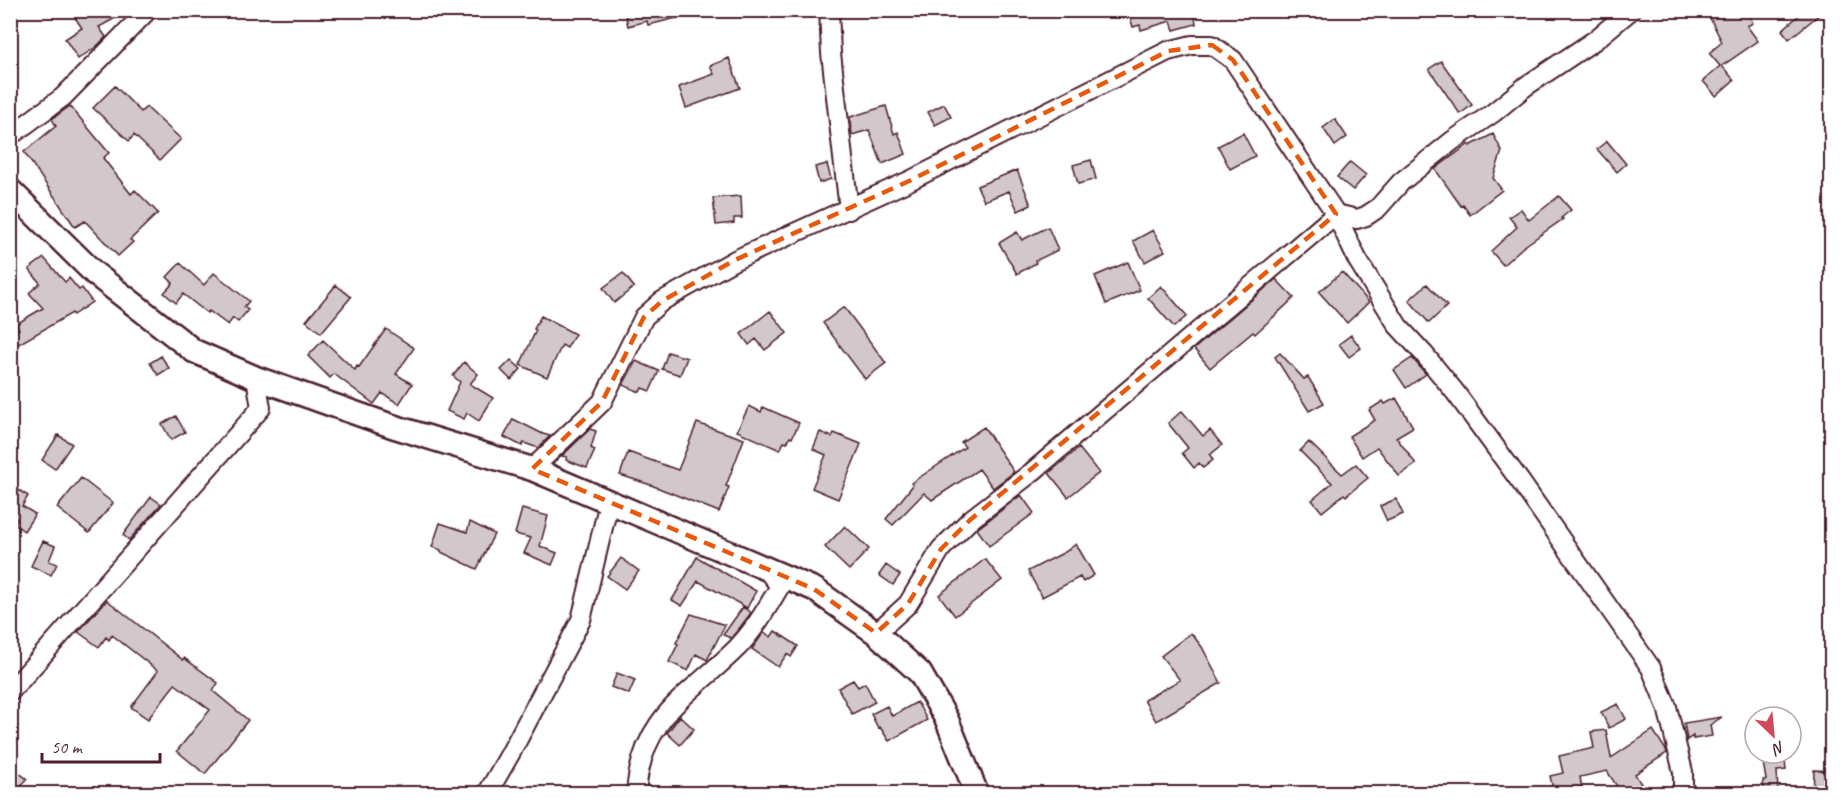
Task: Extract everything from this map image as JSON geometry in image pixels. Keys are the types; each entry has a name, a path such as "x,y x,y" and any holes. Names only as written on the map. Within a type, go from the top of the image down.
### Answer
{"street":[{"path":"10,136 63,97 148,10"},
{"path":"829,10 831,53 849,210"},
{"path":"1335,214 1357,219 1378,208 1401,182 1452,141 1493,113 1526,86 1595,39 1631,10"},
{"path":"532,470 602,402 644,317 662,301 735,260 849,210 1168,51 1192,45 1212,45 1233,60 1335,214 1358,259 1398,326 1455,392 1651,668 1667,707 1683,772 1683,794"},
{"path":"10,190 94,273 194,351 256,378 392,426 532,470 814,589 876,633 920,673 947,720 977,794"},
{"path":"876,633 908,604 941,549 970,520 1031,473 1335,214"},
{"path":"10,692 261,408 256,378"},
{"path":"487,794 581,620 609,502"},
{"path":"636,794 637,771 653,730 668,711 739,646 762,617 780,586 762,566"}],"highlighted area":[{"path":"1212,45 1233,60 1336,214 970,520 941,549 908,604 876,633 814,589 532,469 602,402 644,317 662,301 735,260 909,181 1168,51"}],"building":[{"path":"70,10 130,10 99,27 106,37 78,59 65,39 82,28"},
{"path":"634,10 688,10 689,15 648,25 647,21 628,26 625,13"},
{"path":"1128,10 1194,10 1196,24 1174,30 1171,21 1141,30 1140,25 1133,27"},
{"path":"1706,10 1746,10 1753,23 1747,26 1758,41 1722,66 1734,80 1716,96 1703,81 1720,66 1709,53 1722,42"},
{"path":"1805,10 1825,10 1789,39 1782,30"},
{"path":"729,58 740,88 686,108 679,87 714,74 710,66"},
{"path":"1441,61 1472,105 1460,114 1429,69"},
{"path":"115,86 141,112 146,107 181,139 160,160 134,135 129,141 93,108"},
{"path":"944,104 951,117 935,125 928,112"},
{"path":"70,106 109,153 103,158 131,194 135,190 158,213 130,240 133,242 118,256 85,221 75,227 24,152 56,126 52,119"},
{"path":"886,106 894,134 898,132 906,154 882,164 869,130 852,135 850,117"},
{"path":"1335,119 1347,137 1335,146 1323,128"},
{"path":"1243,133 1255,156 1230,169 1218,146"},
{"path":"1493,134 1502,151 1493,178 1502,190 1470,215 1435,169 1469,144 1470,146"},
{"path":"1607,141 1626,164 1617,172 1597,149"},
{"path":"1091,160 1096,179 1078,184 1073,165"},
{"path":"1350,162 1366,175 1353,190 1337,177"},
{"path":"827,164 831,179 819,183 815,167"},
{"path":"1017,170 1031,205 1018,211 1009,191 984,201 977,186"},
{"path":"741,196 742,218 734,218 734,223 716,225 713,198"},
{"path":"1559,196 1571,210 1561,218 1563,219 1523,247 1503,265 1491,251 1517,227 1509,217 1521,209 1529,220"},
{"path":"1048,227 1058,250 1035,261 1036,263 1017,274 999,243 1017,232 1022,240"},
{"path":"1153,230 1165,251 1145,262 1133,241"},
{"path":"44,258 65,282 69,278 79,290 82,288 92,302 73,315 72,313 10,349 10,334 19,329 16,324 43,308 29,293 40,283 29,269"},
{"path":"1128,262 1140,290 1106,304 1095,276"},
{"path":"180,263 204,285 214,273 249,301 244,307 248,310 238,322 233,318 228,325 209,311 207,313 183,294 176,303 164,293 173,283 167,277"},
{"path":"1342,272 1369,302 1347,323 1319,292"},
{"path":"623,273 634,287 614,303 603,288"},
{"path":"1276,279 1294,298 1255,334 1253,332 1210,368 1194,349"},
{"path":"1427,284 1447,306 1429,323 1409,300"},
{"path":"336,285 351,297 321,333 306,321"},
{"path":"1161,286 1187,316 1174,327 1148,298"},
{"path":"844,307 886,363 865,379 823,323"},
{"path":"770,311 787,333 765,350 756,339 749,345 741,334"},
{"path":"541,316 575,334 567,348 562,345 547,377 520,365"},
{"path":"386,329 414,348 396,374 412,384 399,404 382,393 374,404 334,374 330,378 308,356 323,340 355,370"},
{"path":"1351,335 1361,348 1349,357 1339,344"},
{"path":"668,352 687,358 680,375 662,369"},
{"path":"1280,353 1304,379 1308,377 1324,403 1309,411 1275,357"},
{"path":"161,356 169,368 158,375 150,363"},
{"path":"1412,358 1426,374 1406,388 1394,370"},
{"path":"511,360 521,369 511,380 501,370"},
{"path":"636,361 659,371 650,391 642,388 640,392 623,385"},
{"path":"464,362 478,374 470,384 493,398 479,421 467,413 464,419 447,411 460,382 453,376"},
{"path":"1396,398 1413,427 1396,437 1416,464 1399,476 1377,447 1362,457 1349,436 1375,420 1369,410 1383,401 1385,404"},
{"path":"749,406 761,412 763,407 799,423 792,438 790,437 787,443 784,442 780,450 737,431"},
{"path":"1182,411 1203,436 1210,430 1222,445 1210,455 1213,460 1203,468 1199,463 1194,468 1182,453 1188,448 1168,423"},
{"path":"176,416 185,432 171,440 162,424"},
{"path":"513,419 550,436 538,448 524,443 522,446 504,437"},
{"path":"697,423 744,439 726,486 729,487 719,512 620,475 628,452 678,470"},
{"path":"984,427 1014,472 993,488 979,469 932,500 924,493 893,525 886,519 913,485 911,483 965,447 961,442"},
{"path":"590,429 596,431 591,448 595,450 587,468 566,460 567,457 562,456"},
{"path":"820,432 832,437 834,433 861,444 838,499 812,488 826,455 813,449"},
{"path":"58,435 72,444 55,469 42,460"},
{"path":"1309,442 1342,474 1356,464 1368,478 1322,512 1312,500 1332,483 1300,451"},
{"path":"1079,448 1099,473 1068,497 1049,473"},
{"path":"81,478 113,503 89,533 57,508"},
{"path":"17,489 28,496 22,506 35,514 24,531 14,524 17,519 15,517 10,525 10,498"},
{"path":"1021,495 1034,513 989,546 977,529"},
{"path":"151,497 161,504 129,540 123,535"},
{"path":"1396,499 1403,514 1387,521 1380,506"},
{"path":"522,509 548,516 540,546 557,553 552,565 524,553 531,538 515,534"},
{"path":"470,522 494,534 477,569 432,547 440,523 467,532"},
{"path":"845,526 869,549 849,570 825,547"},
{"path":"43,541 55,546 49,561 57,564 51,575 31,566"},
{"path":"1076,544 1094,575 1083,582 1080,577 1042,597 1028,571"},
{"path":"697,557 756,591 747,608 698,581 682,606 672,600"},
{"path":"621,558 639,571 625,589 607,576"},
{"path":"985,559 1002,580 955,616 939,595"},
{"path":"886,565 900,575 893,585 879,575"},
{"path":"107,600 183,660 184,658 218,683 213,691 248,720 205,774 177,751 210,710 175,684 148,719 131,707 158,671 112,635 109,640 106,637 99,647 78,632"},
{"path":"743,607 751,613 731,638 723,635"},
{"path":"691,614 725,625 707,660 696,654 688,671 669,662"},
{"path":"775,631 798,646 791,657 787,654 778,667 752,649 764,632 771,637"},
{"path":"1191,633 1202,647 1221,683 1156,721 1144,700 1180,680 1161,656"},
{"path":"617,673 635,680 629,694 611,687"},
{"path":"853,680 858,687 865,683 875,702 852,714 838,688"},
{"path":"917,702 927,720 889,741 880,727 878,728 871,714 887,706 892,716"},
{"path":"1618,704 1626,719 1609,728 1601,712"},
{"path":"680,716 694,729 680,745 667,733"},
{"path":"1722,717 1710,725 1712,736 1693,739 1693,736 1687,740 1684,723"},
{"path":"1606,730 1611,758 1653,730 1666,750 1667,753 1635,774 1647,794 1622,794 1607,771 1580,777 1583,794 1554,794 1550,776 1563,773 1559,756 1594,748 1591,732"},
{"path":"1764,765 1785,765 1786,770 1777,771 1778,794 1764,794 1763,780 1766,780"},
{"path":"10,766 27,779 15,794 10,794"},
{"path":"1814,770 1832,771 1830,794 1813,794"}]}
